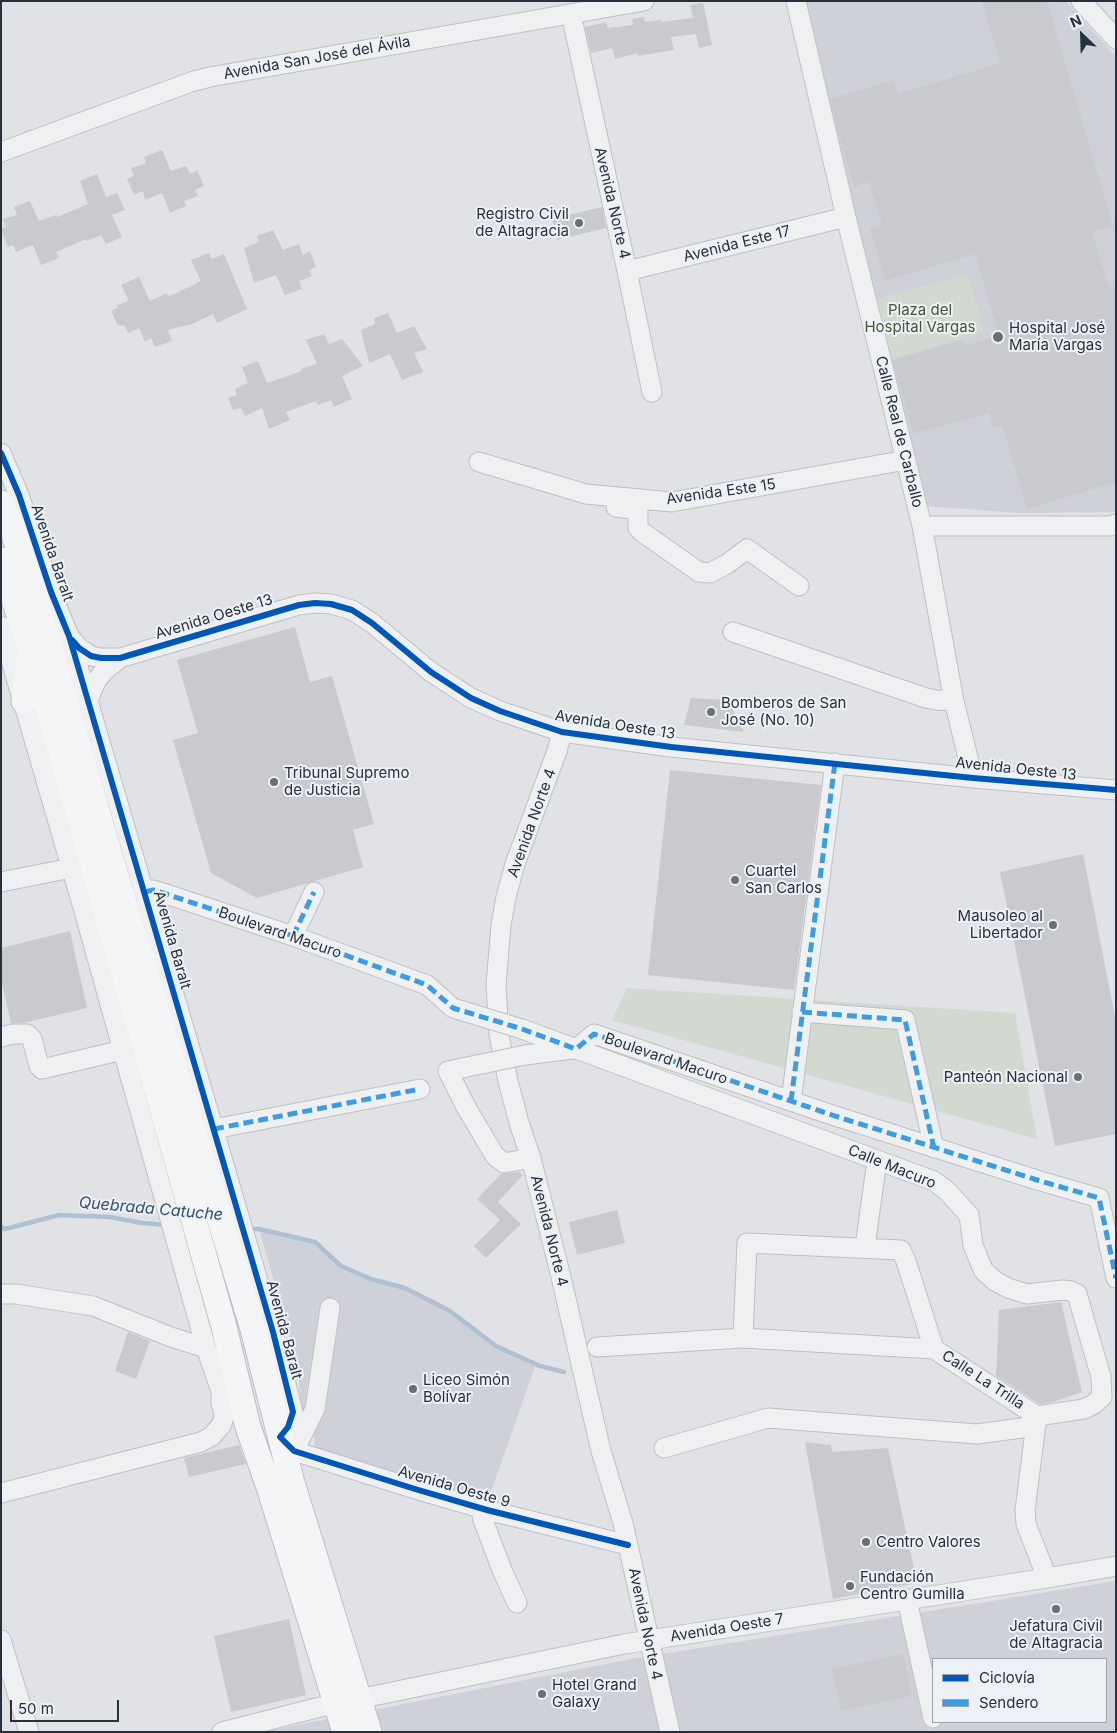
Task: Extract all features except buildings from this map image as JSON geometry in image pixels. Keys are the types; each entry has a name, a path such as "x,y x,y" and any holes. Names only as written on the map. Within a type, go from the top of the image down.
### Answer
{"main road":[{"name":"Avenida Baralt","path":"1,503 11,526 36,603 101,860 162,1149 223,1323 248,1428 270,1490 348,1702 369,1732"},
{"name":"Avenida Baralt","path":"1,560 101,860 211,1153 263,1330 287,1444 292,1483 348,1702 345,1732"},
{"path":"24,701 31,651"}],"street":[{"name":"Avenida San José del Ávila","path":"1,152 190,82 210,77 644,1"},
{"name":"Calle Real de Carballo","path":"796,1 846,218 922,526 954,701 973,778"},
{"path":"1081,1 1116,39"},
{"name":"Avenida Norte 4","path":"571,14 628,271 652,392"},
{"name":"Avenida Este 17","path":"628,271 846,218"},
{"name":"Avenida Baralt","path":"1,453 19,495 69,636 88,700 101,860 123,1050 162,1149 198,1319 206,1348 221,1391 230,1397 248,1428"},
{"name":"Avenida Este 15","path":"479,462 586,494 672,502 906,460"},
{"path":"586,494 604,505 638,510 638,528 699,572 710,573 727,564 747,549 800,586"},
{"path":"922,526 1110,526 1116,524"},
{"name":"Avenida Oeste 13","path":"69,636 79,648 91,656 120,658 299,605 331,604 352,610 372,623 431,672 471,698 500,711 562,732 671,747 835,762 973,778 1116,790"},
{"name":"Avenida Baralt","path":"1,626 24,701 101,860 145,892 214,1129 211,1153"},
{"path":"733,632 926,698 954,701"},
{"name":"Avenida Oeste 13","path":"88,700 96,681 105,670 120,658"},
{"name":"Avenida Norte 4","path":"562,732 557,751 515,864 508,889 498,951 496,986 499,1040 519,1123 531,1158 563,1286 601,1451 628,1545 670,1732"},
{"path":"791,1101 835,762"},
{"path":"1,882 101,860"},
{"name":"Boulevard Macuro","path":"145,892 153,890 293,936 427,985 454,1008 522,1029 576,1049 594,1034 934,1148 1100,1198 1115,1276"},
{"path":"293,936 314,892"},
{"path":"802,1012 905,1020 934,1148"},
{"path":"1,1037 13,1034 27,1034 32,1039 39,1066 42,1069 123,1050"},
{"path":"531,1158 504,1163 495,1156 466,1107 448,1071 525,1055 576,1049"},
{"name":"Calle Macuro","path":"576,1049 934,1181 947,1191 969,1215 973,1245 983,1270 995,1281 1008,1288 1027,1294 1063,1290 1077,1294 1102,1377 1102,1396 1094,1404 1084,1409 1037,1421"},
{"path":"214,1129 420,1089"},
{"path":"865,1248 877,1160"},
{"name":"Calle La Trilla","path":"743,1338 747,1243 901,1250 934,1348 1037,1421 1025,1510 1026,1524 1047,1578"},
{"path":"1,1294 16,1294 93,1306 171,1337 206,1348"},
{"path":"287,1444 315,1410 330,1308"},
{"path":"597,1347 743,1338 934,1348"},
{"path":"1,1493 201,1442 212,1436 222,1424 224,1415 221,1391"},
{"path":"664,1448 768,1418 977,1434 1037,1421"},
{"name":"Avenida Oeste 9","path":"287,1444 481,1509 628,1545"},
{"path":"481,1509 483,1520 502,1570 517,1603"},
{"name":"Avenida Oeste 7","path":"222,1732 348,1702 648,1640 1116,1566"},
{"path":"907,1600 932,1713"},
{"path":"1,1640 29,1732"}],"shaded area":[{"name":"Hospital José María Vargas","path":"802,1 1066,1 1116,57 1116,512 1020,513 923,506"},
{"name":"Liceo Simón Bolívar","path":"259,1229 310,1240 341,1266 371,1279 405,1288 437,1304 490,1341 536,1364 487,1503 314,1453 315,1438 301,1415 298,1364"},
{"path":"1116,1581 1116,1732 262,1732 631,1659"}],"green space":[{"name":"Plaza del Hospital Vargas","path":"968,274 984,332 890,359 874,300"},
{"path":"627,988 1015,1013 1037,1139 612,1020"}],"waterway":[{"name":"Quebrada Catuche","path":"1,1227 5,1229 59,1215 110,1217 167,1225"},
{"name":"Quebrada Catuche","path":"247,1229 259,1229 315,1242 341,1266 371,1279 405,1288 450,1311 496,1346 540,1366 564,1372"}],"marked path":[{"path":"791,1101 835,763"},
{"path":"145,892 153,890 293,936 427,985 453,1008 522,1029 576,1049 594,1034 832,1115 1099,1198 1116,1278"},
{"path":"293,936 314,892"},
{"path":"802,1012 905,1020 934,1148"},
{"path":"214,1129 420,1089"}],"cycle path":[{"path":"1,453 19,495 51,592 69,636 273,1332 293,1412 288,1427 280,1437 294,1451 415,1489 487,1510 628,1545"},
{"path":"72,640 79,648 91,656 120,658 299,605 331,604 352,610 372,623 431,672 471,698 500,711 562,732 671,747 973,778 1116,790"}],"place":[{"name":"Registro Civil de Altagracia","path":"579,223"},
{"name":"Hospital José María Vargas","path":"998,337"},
{"name":"Bomberos de San José (No. 10)","path":"711,712"},
{"name":"Tribunal Supremo de Justicia","path":"274,782"},
{"name":"Cuartel San Carlos","path":"735,880"},
{"name":"Mausoleo al Libertador","path":"1053,925"},
{"name":"Panteón Nacional","path":"1078,1077"},
{"name":"Liceo Simón Bolívar","path":"413,1389"},
{"name":"Centro Valores","path":"866,1542"},
{"name":"Fundación Centro Gumilla","path":"850,1586"},
{"name":"Jefatura Civil de Altagracia","path":"1056,1609"},
{"name":"Hotel Grand Galaxy","path":"542,1694"}]}
